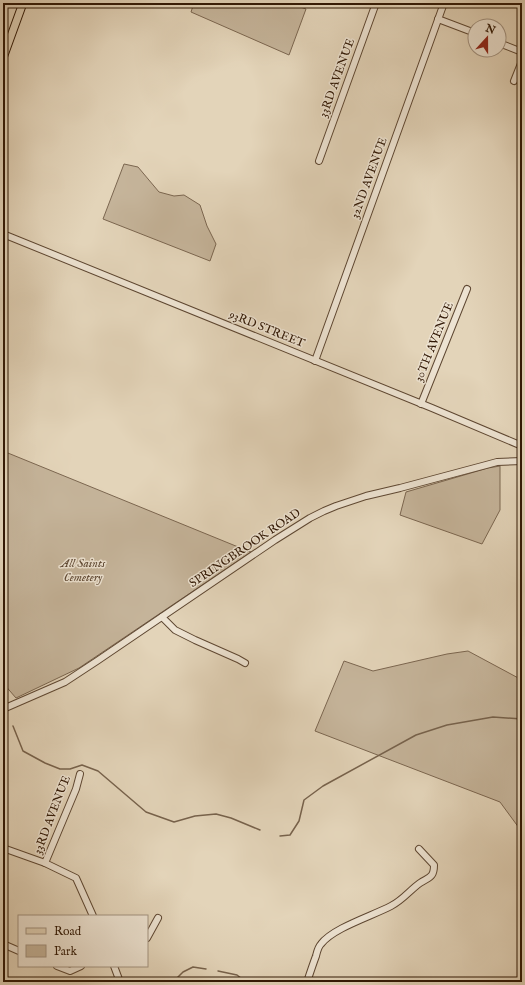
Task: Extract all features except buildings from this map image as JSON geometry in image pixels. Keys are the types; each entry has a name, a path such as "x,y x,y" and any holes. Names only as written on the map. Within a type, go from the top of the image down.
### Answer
{"main road":[{"path":"3,58 23,3"}],"street":[{"name":"33RD AVENUE","path":"319,161 376,3"},
{"name":"32ND AVENUE","path":"315,361 444,3"},
{"path":"438,19 467,30"},
{"path":"507,46 522,52"},
{"path":"514,81 522,61"},
{"name":"93RD STREET","path":"3,234 522,446"},
{"name":"30TH AVENUE","path":"421,404 467,289"},
{"name":"SPRINGBROOK ROAD","path":"3,709 65,682 275,540 324,510 366,496 480,466 497,462 522,461"},
{"path":"162,617 175,630 245,663"},
{"name":"33RD AVENUE","path":"45,863 76,789 80,774"},
{"path":"3,848 45,863 76,878 93,915"},
{"path":"307,982 320,945 330,936 341,929 393,905 432,876 434,865 419,849"},
{"path":"148,936 158,918"},
{"path":"3,944 18,951"},
{"path":"60,967 70,971 79,967"},
{"path":"114,967 120,982"}],"green space":[{"path":"194,3 290,3 306,9 289,55 191,12"},
{"path":"124,164 138,167 159,192 174,196 184,195 200,205 207,226 216,244 210,261 103,219"},
{"name":"All Saints Cemetery","path":"3,451 251,552 79,668 16,698 3,683"},
{"path":"500,466 500,510 482,544 400,515 406,492 488,468"},
{"path":"468,651 522,680 522,832 500,802 315,731 344,661 373,671 447,654"}],"waterway":[{"path":"280,836 290,835 299,821 304,800 323,786 416,735 447,725 493,717 522,719"},
{"path":"13,726 23,751 60,769 70,769 82,765 98,771 146,812 174,822 195,816 216,814 231,818 260,830"},
{"path":"173,982 183,972 193,967 206,969"},
{"path":"218,971 237,975 246,982"}]}
